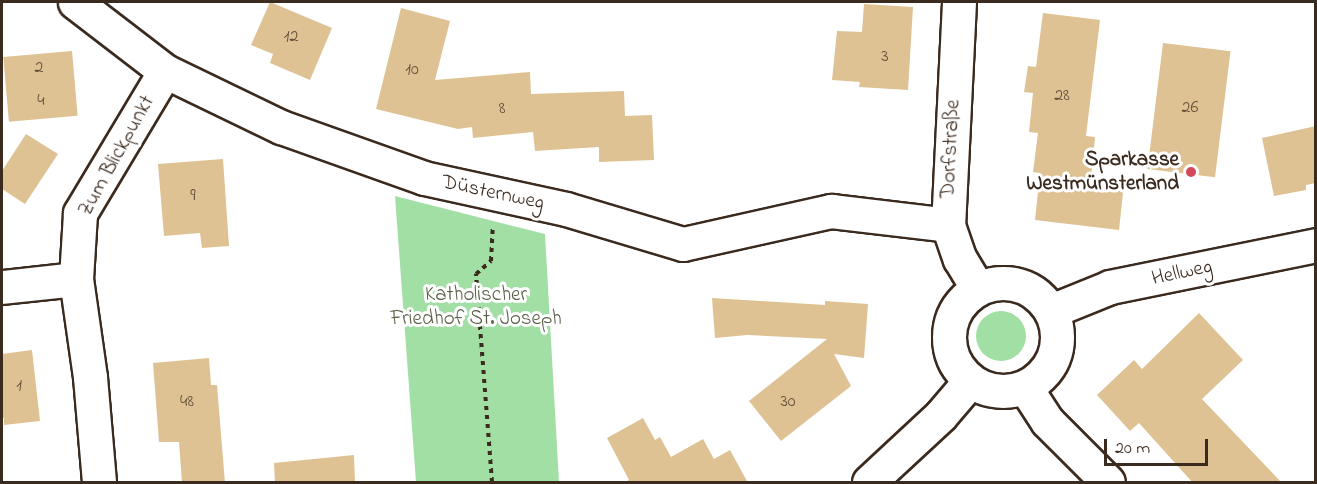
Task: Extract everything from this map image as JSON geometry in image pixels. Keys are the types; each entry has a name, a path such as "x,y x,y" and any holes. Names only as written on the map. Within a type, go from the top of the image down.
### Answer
{"street":[{"name":"Düsternweg","path":"75,2 165,71 281,127 424,178 566,209 683,244 831,211 948,225"},
{"name":"Dorfstraße","path":"959,2 948,225 960,260 978,289"},
{"name":"Zum Blickpunkt","path":"99,483 90,377 76,279 80,213 165,71"},
{"name":"Hellweg","path":"1051,311 1110,287 1316,245"},
{"path":"2,287 76,279"},
{"path":"999,283 1019,285 1038,295 1051,311 1058,333 1055,355 1044,374 1026,387 997,392 970,381 958,368 950,351 948,333 953,315 964,299 978,289 999,283"},
{"path":"869,483 941,415 970,381"},
{"path":"1026,387 1047,421 1108,483"}],"path":[{"path":"492,483 476,274 491,261 495,193"}],"green space":[{"name":"Katholischer Friedhof St. Joseph","path":"395,196 545,234 559,482 416,482"},
{"path":"996,311 1006,311 1019,318 1026,331 1026,341 1019,354 1006,361 996,361 987,357 980,350 976,341 976,331 980,322 987,315"}],"building":[{"path":"270,2 332,28 310,80 270,63 273,54 251,45"},
{"path":"864,4 913,7 908,90 859,87 860,82 832,80 837,31 862,32"},
{"path":"401,8 450,21 435,80 530,72 531,94 624,91 625,116 652,115 654,160 599,162 599,147 535,151 533,132 473,138 472,127 458,129 376,109"},
{"path":"1043,13 1100,20 1086,136 1095,137 1091,179 1124,183 1119,230 1035,220 1040,173 1033,172 1038,133 1029,132 1033,93 1024,92 1028,66 1036,67"},
{"path":"1163,43 1230,51 1215,177 1148,169"},
{"path":"72,51 78,116 9,122 3,57"},
{"path":"1316,126 1316,183 1306,185 1306,190 1274,196 1262,138"},
{"path":"26,134 58,154 25,204 2,189 2,171"},
{"path":"223,159 229,246 202,248 200,233 164,236 158,164"},
{"path":"712,298 825,305 825,301 868,304 864,358 834,354 851,386 781,441 749,401 827,339 747,335 715,338"},
{"path":"1199,313 1243,360 1202,399 1282,483 1193,483 1139,423 1130,431 1097,395 1134,360 1142,369"},
{"path":"32,350 40,421 4,425 4,418 2,418 2,354"},
{"path":"209,358 211,385 217,385 225,483 182,483 179,442 159,442 153,363"},
{"path":"643,418 655,440 660,437 671,457 703,439 714,459 730,450 748,483 623,483 629,480 607,438"},
{"path":"354,455 355,483 275,483 274,463"}],"place":[{"name":"Sparkasse Westmünsterland","path":"1191,172"}]}
